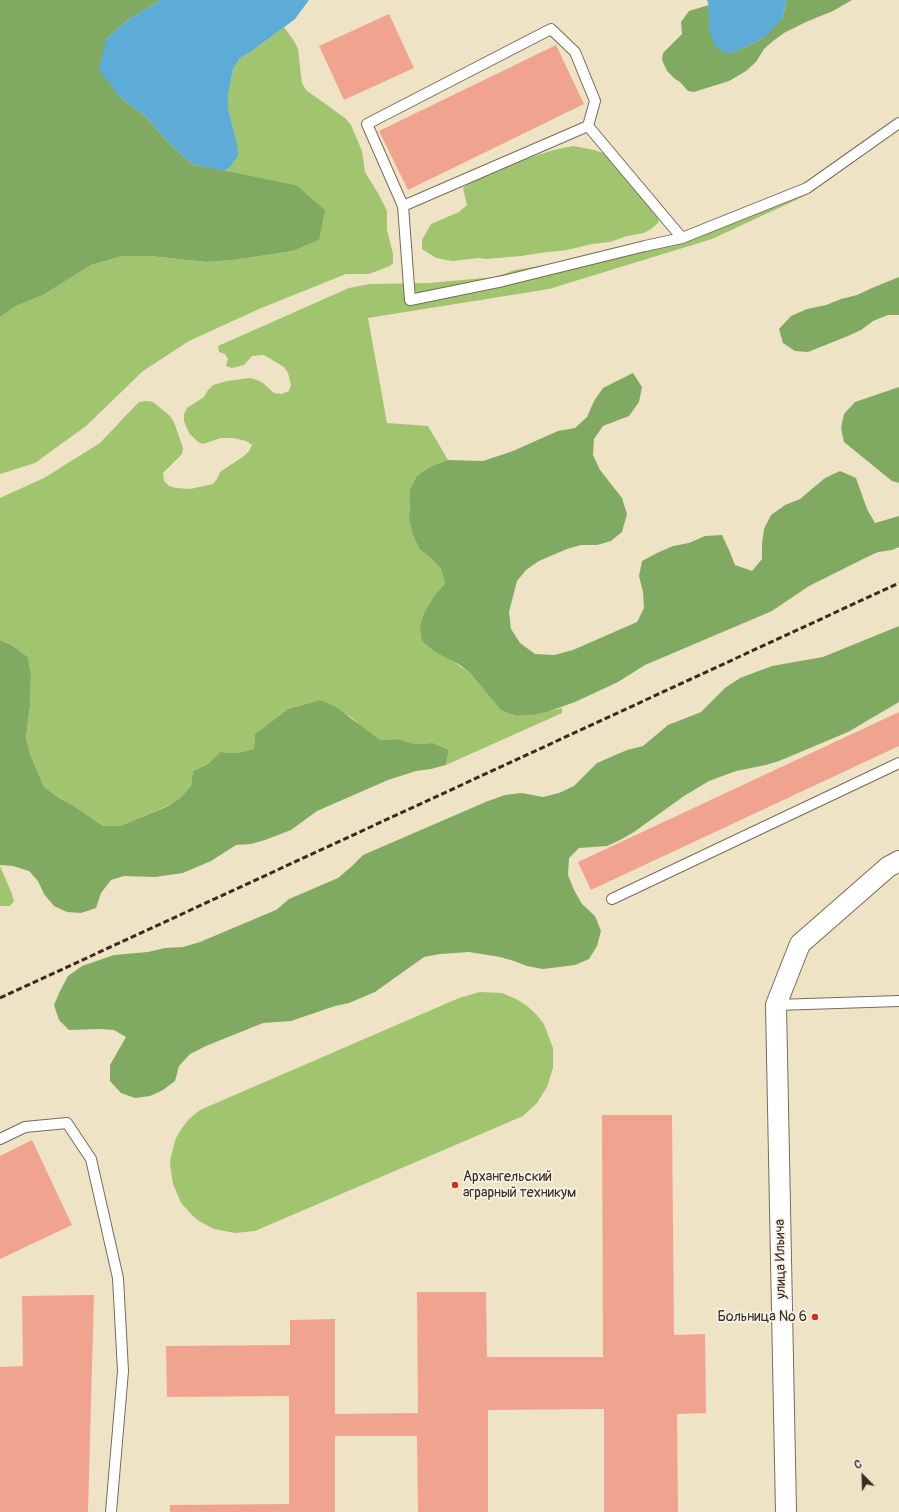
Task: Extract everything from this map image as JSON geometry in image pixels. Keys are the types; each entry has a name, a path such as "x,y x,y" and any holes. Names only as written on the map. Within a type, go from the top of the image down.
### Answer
{"street":[{"path":"776,1005 800,944 888,867 899,861"},
{"name":"улица Ильича","path":"776,1005 786,1512"}],"lane":[{"path":"588,126 595,101 575,52 551,29 367,124 403,206 410,300 503,281 682,238 807,188 899,123"},
{"path":"588,126 682,238"},
{"path":"403,206 588,126"},
{"path":"612,899 899,764"},
{"path":"776,1005 899,1001"},
{"path":"0,1139 25,1127 67,1123 91,1159 118,1278 123,1364 112,1512"}],"green space":[{"path":"0,0 161,0 128,20 106,39 119,96 146,117 168,142 192,164 296,185 325,210 319,240 293,251 233,260 206,262 150,256 122,256 91,265 43,295 16,306 0,317"},
{"path":"787,0 852,0 833,11 784,33 764,49 756,62 746,71 729,81 694,92 688,91 667,71 662,60 663,53 682,34 681,22 689,11 709,5 709,16 732,53 760,40 782,19"},
{"path":"284,27 298,49 302,83 306,90 345,118 351,125 362,151 365,172 387,211 387,230 393,254 393,263 390,266 369,274 346,274 259,309 189,341 143,371 86,426 35,463 0,474 0,317 16,306 43,295 91,265 122,256 150,256 206,262 233,260 293,251 319,240 296,185 225,171 230,167 237,143 228,108 228,96 233,69 240,58"},
{"path":"573,146 603,153 611,160 661,208 658,223 644,233 627,236 610,242 592,244 567,250 521,256 453,261 436,258 422,249 422,240 431,224 459,212 467,205 463,188 470,182 525,159"},
{"path":"811,193 712,239 549,289 368,318 387,423 428,426 448,460 432,466 409,505 409,520 419,549 431,558 441,569 445,583 434,596 425,611 447,657 471,674 502,710 516,716 533,715 562,708 562,713 446,765 449,750 433,743 415,744 398,739 380,740 364,729 351,717 320,700 288,709 255,734 254,749 237,753 220,752 208,764 193,771 191,786 180,798 165,807 120,826 103,826 44,787 30,754 26,738 30,706 31,675 28,657 13,646 0,640 0,498 44,478 100,443 139,402 146,401 153,402 170,416 174,422 183,448 182,454 163,473 164,481 169,486 190,489 213,484 220,472 244,456 252,445 246,441 233,438 221,438 203,444 198,442 189,433 184,421 184,414 187,408 204,397 213,385 227,381 250,378 263,383 274,393 282,394 289,391 291,385 288,373 284,367 264,355 252,356 244,365 232,368 226,366 228,359 225,354 219,352 218,346 349,288 370,284 429,283 495,277 515,270 644,248 732,216"},
{"path":"899,277 899,315 888,315 873,321 861,330 808,352 795,351 783,343 779,329 791,316 807,309 826,305 857,295"},
{"path":"633,373 642,387 639,402 629,416 603,426 594,439 593,455 600,470 622,498 627,514 622,532 611,541 597,545 581,545 567,549 539,561 526,570 517,581 509,612 511,629 520,643 535,654 554,655 573,650 637,622 644,608 643,592 639,576 642,561 673,546 689,543 705,536 722,535 735,565 752,571 762,559 764,529 771,515 785,505 800,499 825,478 840,471 856,478 867,509 875,523 899,516 899,547 892,550 878,552 863,559 809,586 772,611 645,665 618,682 575,702 547,712 516,716 501,710 471,674 460,665 434,651 422,641 420,626 425,611 434,596 445,583 441,569 431,558 419,549 413,535 409,520 410,490 417,476 432,466 448,460 483,461 513,451 558,431 575,428 587,417 594,401 603,388"},
{"path":"899,387 899,483 892,481 844,442 841,428 844,414 855,402"},
{"path":"899,626 899,702 848,732 779,761 736,771 709,781 684,796 634,832 620,840 607,846 579,848 569,858 568,875 574,890 582,904 595,916 601,931 597,946 589,959 575,965 543,969 527,966 500,957 469,952 440,954 424,957 375,992 349,1003 335,1006 291,1021 263,1023 206,1046 190,1054 179,1066 175,1081 163,1090 150,1096 135,1098 121,1093 110,1081 110,1065 126,1037 114,1030 69,1030 59,1020 54,1005 68,976 82,966 114,955 183,947 200,942 276,910 289,899 338,878 363,855 488,801 505,795 522,793 543,797 559,793 574,786 597,763 627,750 643,746 668,725 701,712 725,688 740,678 772,666 823,657"},
{"path":"0,640 13,646 28,657 31,675 30,706 26,738 30,754 44,787 103,826 120,826 166,807 180,798 191,786 193,771 208,764 220,752 237,753 254,749 255,734 288,709 320,700 336,707 380,740 398,739 415,744 433,743 449,750 446,765 416,771 388,780 317,811 291,830 251,844 236,845 211,861 183,873 155,877 124,876 111,880 101,893 96,908 81,913 67,912 54,906 44,894 38,881 29,871 13,866 0,865"},
{"path":"0,866 14,901 10,906 0,906"},
{"path":"480,992 502,993 526,1005 544,1024 553,1048 553,1068 547,1087 537,1103 523,1116 255,1231 235,1233 214,1229 199,1221 181,1203 173,1184 170,1164 171,1156 176,1138 182,1128 189,1119 200,1110 459,998"}],"water":[{"path":"161,0 309,0 295,19 252,51 240,58 233,69 228,96 228,108 237,143 238,155 230,167 225,171 192,164 168,142 146,117 119,96 99,70 106,39 128,20"},
{"path":"707,0 787,0 782,19 768,34 760,40 732,53 723,52 715,46 709,27 709,6"}],"building":[{"path":"389,14 414,68 344,100 319,46"},
{"path":"556,45 584,104 408,190 379,131"},
{"path":"899,712 899,746 591,890 578,862"},
{"path":"602,1115 672,1115 674,1335 705,1334 706,1413 677,1414 678,1512 604,1512 604,1409 488,1410 488,1512 418,1512 417,1436 335,1436 335,1512 170,1512 170,1505 289,1504 289,1396 167,1397 166,1346 290,1345 290,1320 335,1319 335,1414 418,1413 417,1292 486,1292 487,1357 603,1357"},
{"path":"32,1140 72,1225 0,1259 0,1156"},
{"path":"94,1295 88,1512 0,1512 0,1367 23,1366 22,1296"}],"railway":[{"path":"0,998 899,583"}],"place":[{"name":"Архангельский аграрный техникум","path":"455,1185"},
{"name":"Больница № 6","path":"815,1317"}]}
